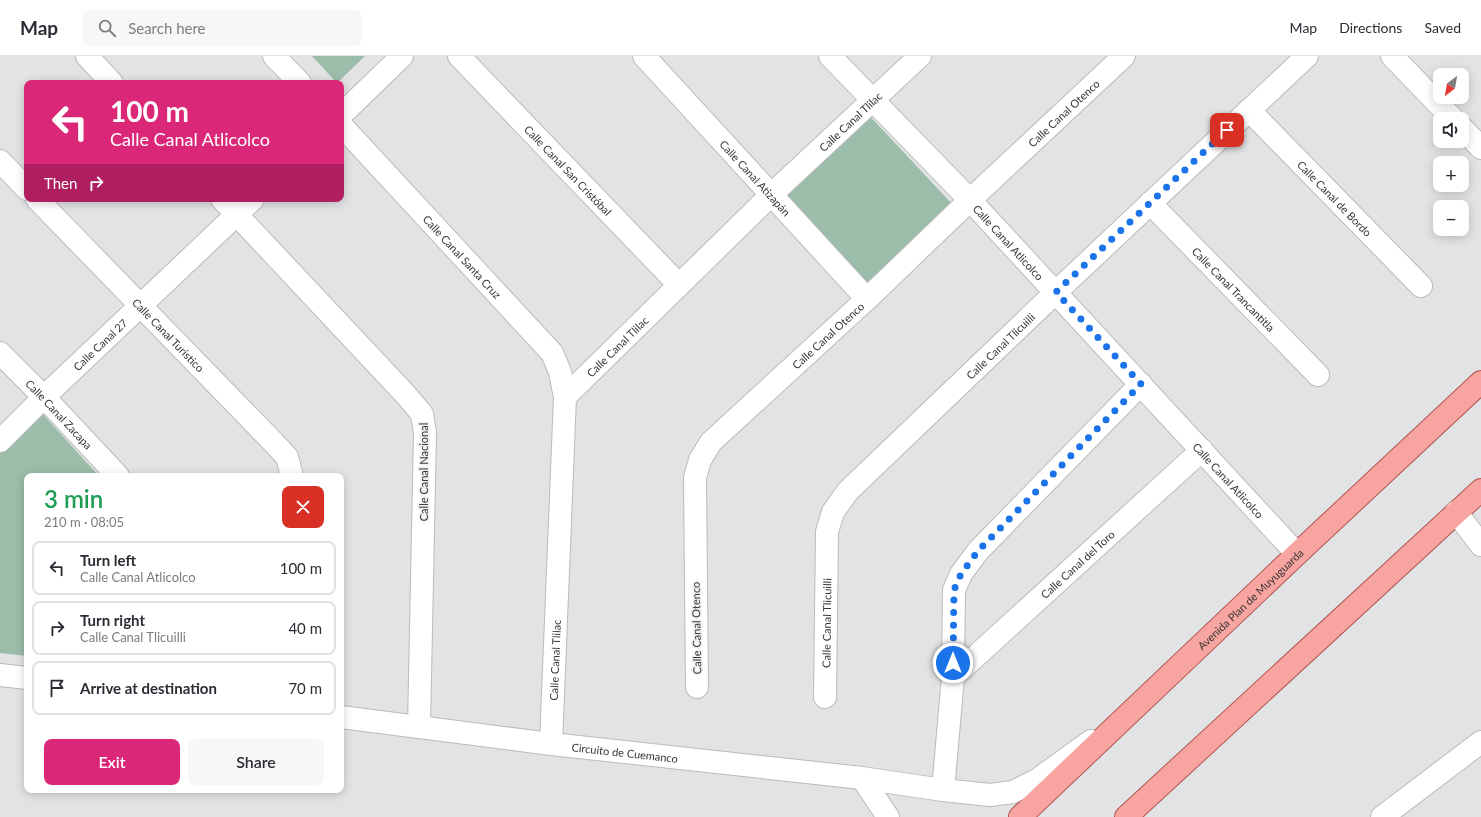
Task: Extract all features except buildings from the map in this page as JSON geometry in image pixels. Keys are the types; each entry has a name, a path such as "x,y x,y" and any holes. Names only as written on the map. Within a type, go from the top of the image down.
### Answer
{"main road":[{"name":"Avenida Plan de Muyuguarda","path":"1020,817 1481,382"},
{"path":"1126,817 1481,490"}],"street":[{"path":"87,56 109,80"},
{"path":"274,56 297,80"},
{"path":"344,112 402,56"},
{"name":"Calle Canal San Cristóbal","path":"459,56 679,285"},
{"name":"Calle Canal Atizapán","path":"644,56 867,299"},
{"name":"Calle Canal Atlicolco","path":"830,56 970,200 1297,554"},
{"name":"Calle Canal Tlilac","path":"551,744 565,397 772,194 920,56"},
{"name":"Calle Canal Otenco","path":"697,687 695,478 700,460 711,442 867,299 1124,56"},
{"name":"Calle Canal Tlicuilli","path":"825,697 827,532 833,512 848,491 1056,292 1307,56"},
{"path":"1392,56 1446,112"},
{"name":"Calle Canal de Bordo","path":"1249,110 1421,286"},
{"name":"Calle Canal Santa Cruz","path":"344,129 552,353 560,372 565,397"},
{"path":"1469,135 1481,148"},
{"path":"0,161 24,186"},
{"name":"Calle Canal Turístico","path":"40,202 283,452 287,457 291,473"},
{"name":"Calle Canal Nacional","path":"225,202 422,414 425,434 419,728"},
{"name":"Calle Canal 27","path":"0,441 44,397 250,202"},
{"name":"Calle Canal Trancantitla","path":"1150,203 1318,375"},
{"name":"Calle Canal Zacapa","path":"0,353 44,397 115,473"},
{"path":"943,790 953,677 954,590 961,574 978,551 1141,384"},
{"name":"Calle Canal del Toro","path":"953,677 1202,450"},
{"path":"1456,512 1481,545"},
{"path":"0,675 24,678"},
{"name":"Circuito de Cuemanco","path":"344,717 551,744 862,778 943,790 990,795 1013,792 1037,780 1079,748 1122,720"},
{"path":"1382,817 1481,742"},
{"path":"862,778 888,817"}],"green space":[{"path":"312,56 365,56 340,80 334,80"},
{"path":"866,112 952,204 865,288 778,192"},
{"path":"39,410 96,473 24,473 24,656 0,653 0,449"}],"route":[{"path":"953,663 954,590 961,574 978,551 1141,384 1056,292 1227,130"}]}
